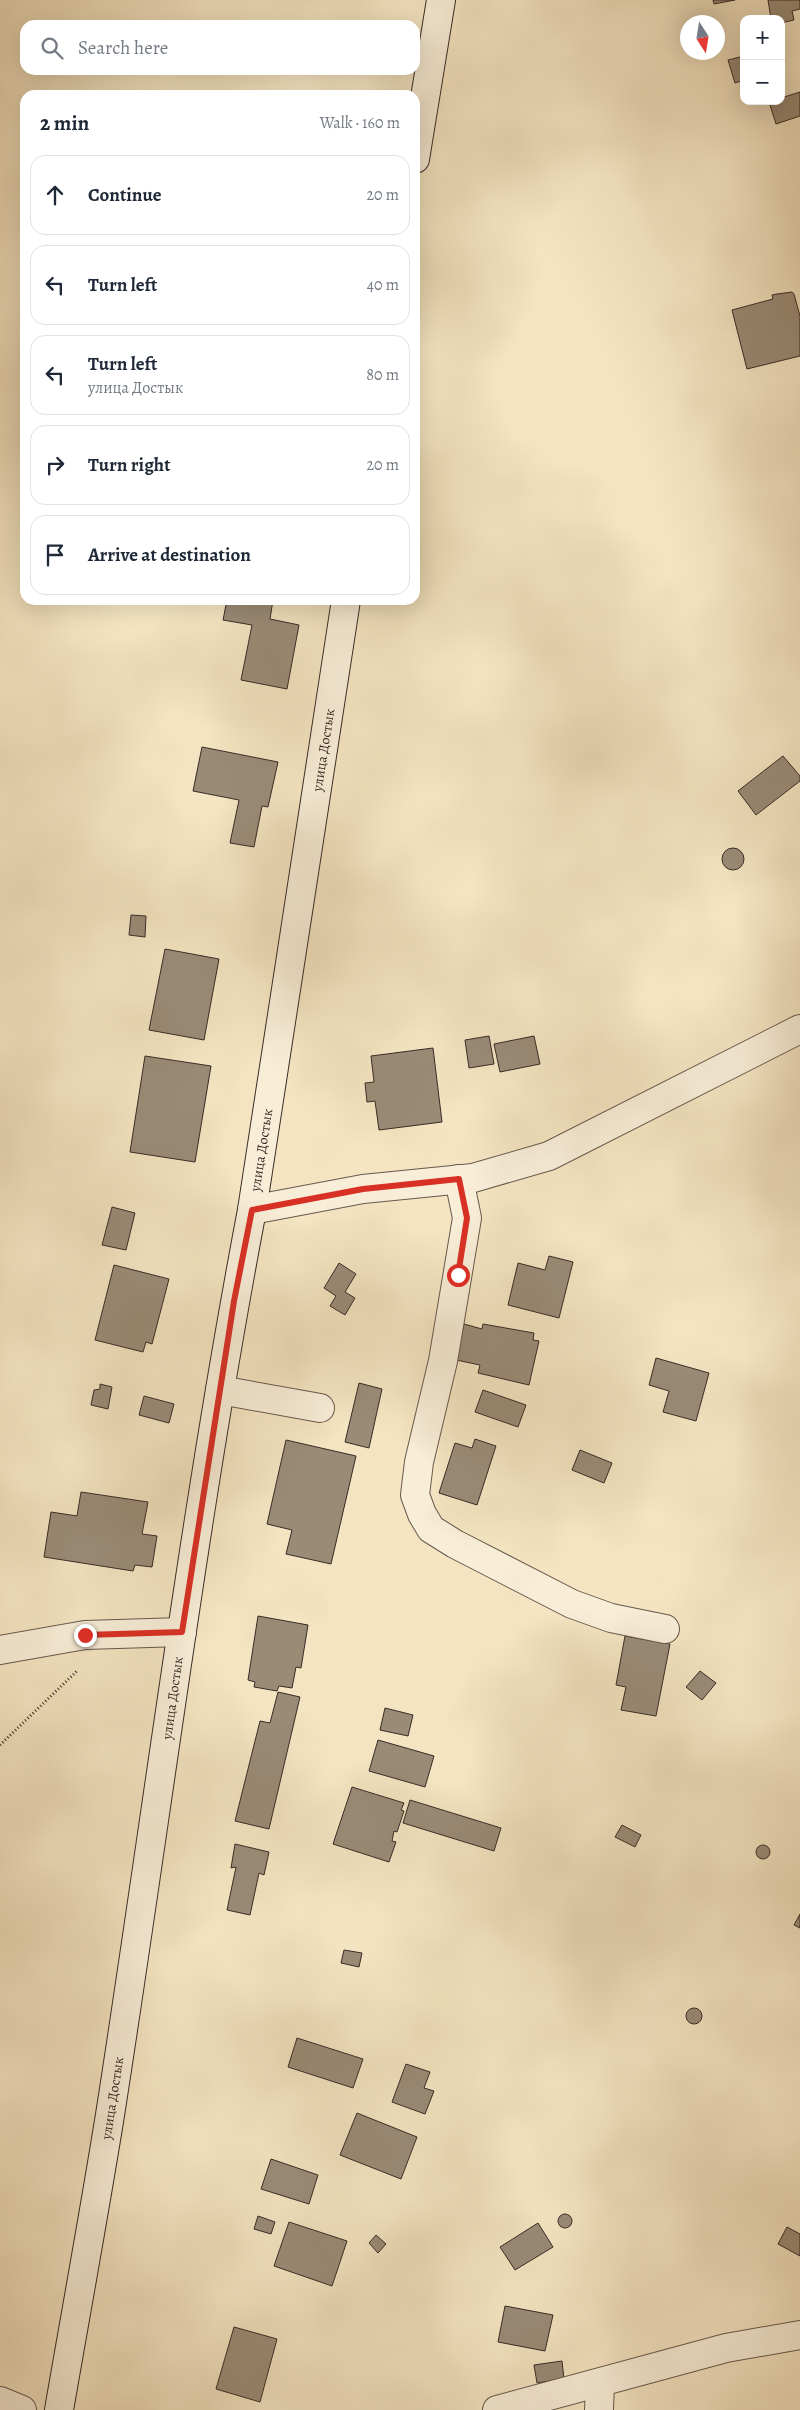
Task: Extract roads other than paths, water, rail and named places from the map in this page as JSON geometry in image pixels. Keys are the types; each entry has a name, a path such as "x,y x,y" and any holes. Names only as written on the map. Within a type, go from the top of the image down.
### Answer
{"main road":[{"path":"420,128 441,0"},
{"name":"улица Достык","path":"59,2410 109,2116 182,1632 220,1390 252,1210 345,605"},
{"path":"252,1210 363,1189 473,1178 549,1156 800,1029"},
{"path":"459,1179 467,1218 443,1361 419,1462 415,1495 422,1514 431,1529 455,1544 572,1604 611,1618 665,1630"},
{"path":"220,1390 320,1408"},
{"path":"0,1650 85,1635 182,1632"},
{"path":"497,2410 600,2397 726,2348 800,2335"},
{"path":"0,2401 22,2410"}]}
